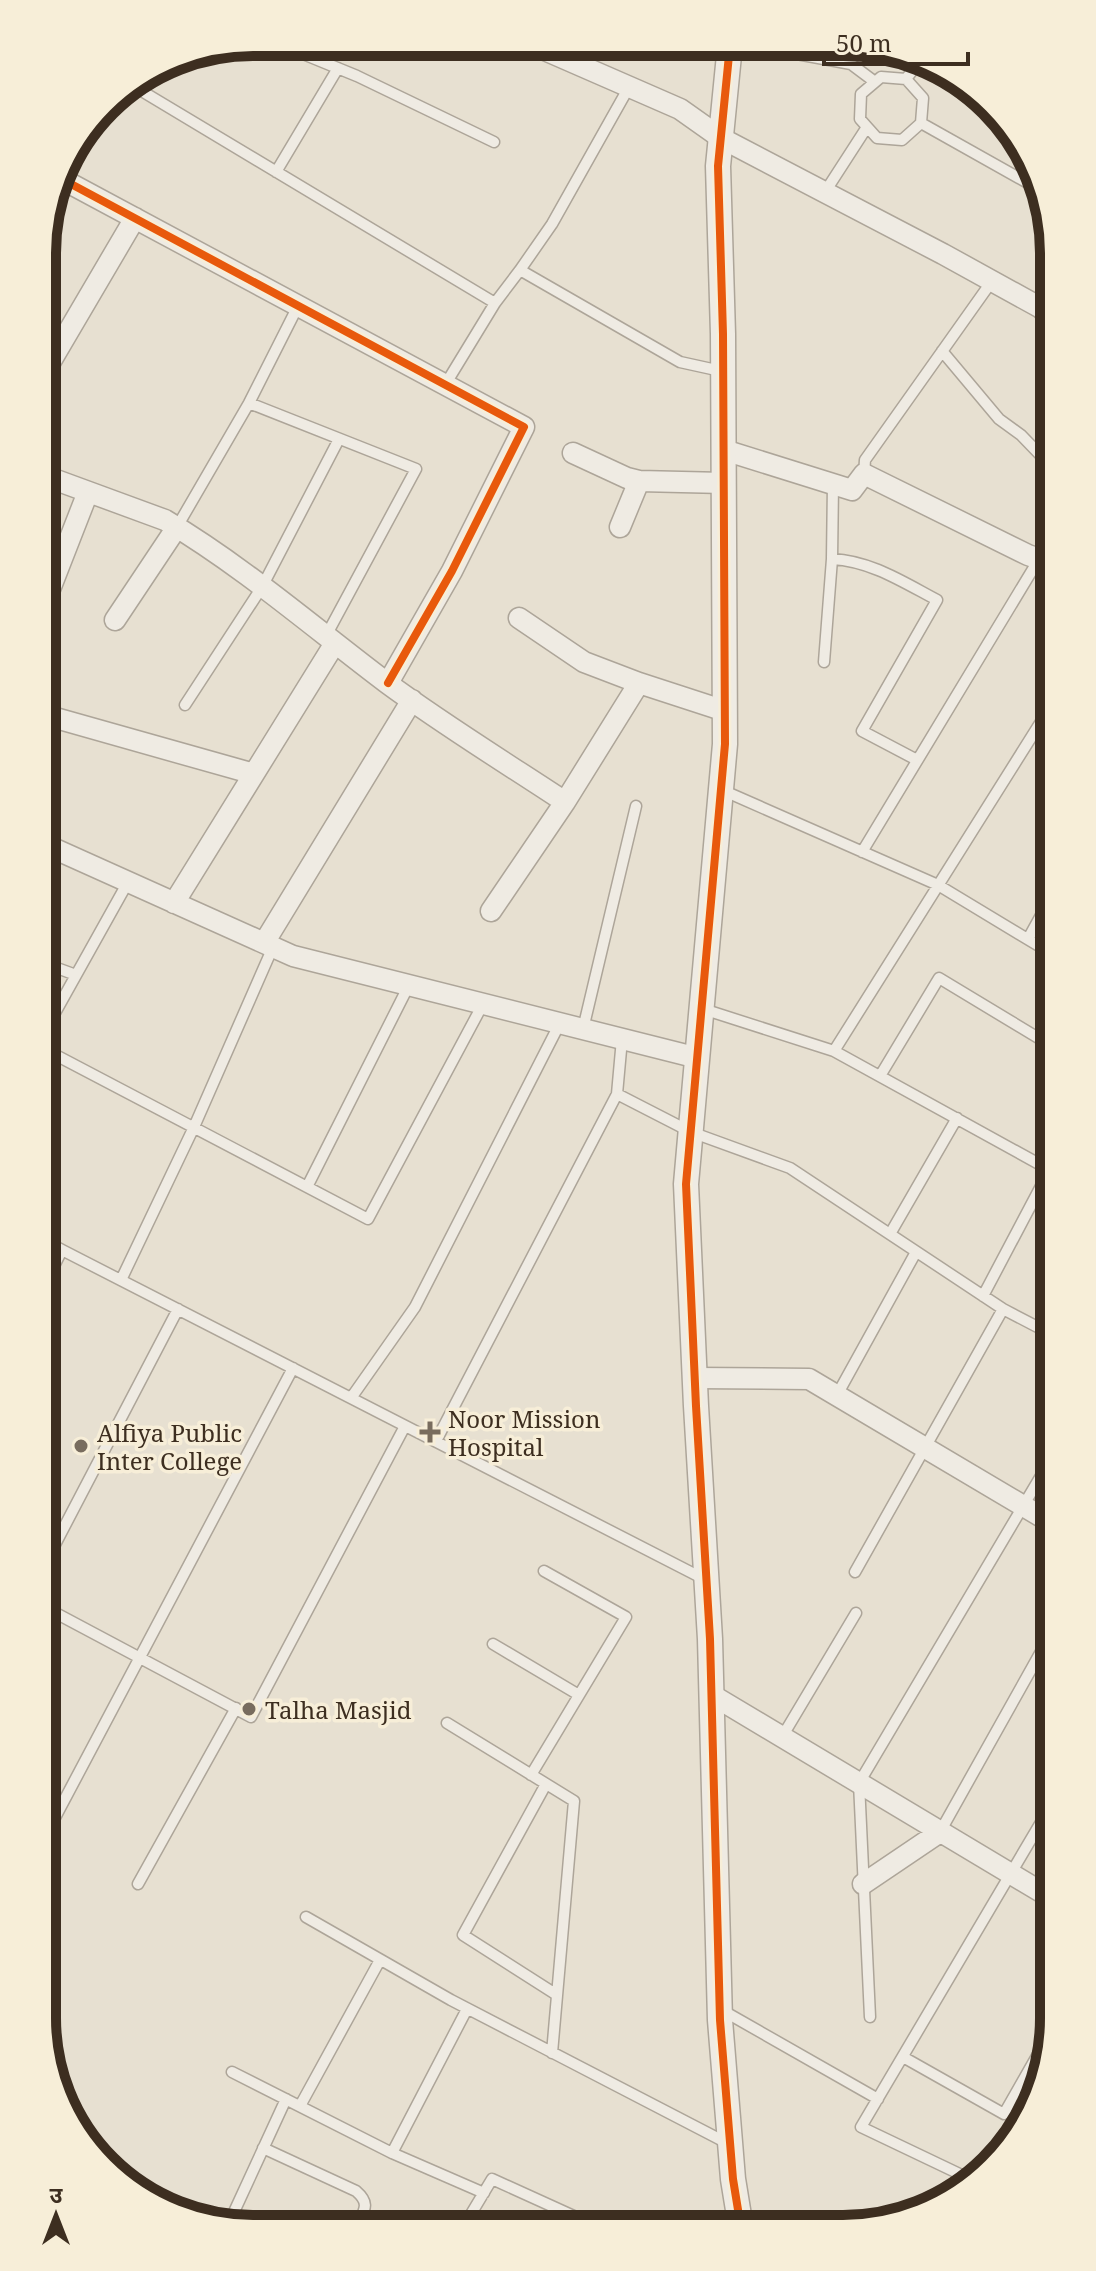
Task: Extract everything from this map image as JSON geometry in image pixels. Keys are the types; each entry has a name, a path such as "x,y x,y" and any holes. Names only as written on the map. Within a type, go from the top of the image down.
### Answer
{"street":[{"path":"558,56 680,109 721,138 1040,307"},
{"path":"729,56 718,166 724,450 725,744 686,1184 712,1695 720,2009 733,2179 739,2215"},
{"path":"69,183 524,427 452,571 388,683"},
{"path":"56,353 135,218"},
{"path":"724,450 852,490 864,474 1040,560"},
{"path":"573,453 639,481 724,483"},
{"path":"56,480 177,527 388,683 565,802"},
{"path":"620,527 639,481"},
{"path":"56,574 88,492"},
{"path":"115,620 177,527"},
{"path":"519,618 584,662 725,711"},
{"path":"174,903 254,774 330,639"},
{"path":"491,911 565,802 639,683"},
{"path":"268,945 412,700"},
{"path":"56,718 254,774"},
{"path":"56,850 293,956 698,1058"},
{"path":"695,1378 809,1379 1040,1516"},
{"path":"712,1695 1040,1891"},
{"path":"863,1884 940,1832"}],"lane":[{"path":"308,56 494,142"},
{"path":"808,56 851,64 875,82"},
{"path":"836,56 836,61"},
{"path":"276,172 338,68"},
{"path":"906,79 913,69"},
{"path":"881,77 906,79 923,98 921,123 902,140 877,138 860,119 861,94 875,82 881,77"},
{"path":"445,385 495,303 552,224 629,87"},
{"path":"141,91 495,303"},
{"path":"921,123 1027,182"},
{"path":"825,192 867,127"},
{"path":"520,270 680,362 723,372"},
{"path":"864,474 865,460 992,281"},
{"path":"177,527 249,403 298,306"},
{"path":"942,351 999,419 1040,455"},
{"path":"249,403 416,469 330,639"},
{"path":"185,705 262,587 339,439"},
{"path":"824,662 832,559 833,484"},
{"path":"832,559 851,560 879,570 937,600 862,731 917,760"},
{"path":"862,852 1040,567"},
{"path":"834,1051 1040,723"},
{"path":"721,790 938,885 1040,946"},
{"path":"583,1029 636,806"},
{"path":"56,1011 128,882"},
{"path":"1028,939 1040,917"},
{"path":"121,1280 194,1127 268,945"},
{"path":"56,968 76,975"},
{"path":"880,1076 939,978 1040,1039"},
{"path":"307,1187 409,985"},
{"path":"56,1055 368,1219 483,1004"},
{"path":"703,1009 834,1051 1040,1164"},
{"path":"351,1398 415,1307 560,1023"},
{"path":"436,1441 617,1094 622,1039"},
{"path":"617,1094 691,1132 790,1168 1003,1309 1040,1328"},
{"path":"890,1234 957,1118"},
{"path":"983,1296 1040,1189"},
{"path":"56,1247 707,1580"},
{"path":"56,1262 62,1250"},
{"path":"837,1395 916,1252"},
{"path":"56,1543 178,1309"},
{"path":"855,1572 1003,1309"},
{"path":"56,1816 293,1368"},
{"path":"56,1613 251,1717 405,1426"},
{"path":"870,2017 859,1783 1040,1477"},
{"path":"531,1775 626,1617 544,1571"},
{"path":"782,1737 856,1613"},
{"path":"493,1644 579,1695"},
{"path":"940,1832 1040,1653"},
{"path":"138,1884 236,1708"},
{"path":"447,1723 574,1801 552,2053"},
{"path":"546,1784 463,1935 557,1995"},
{"path":"962,2175 861,2127 1040,1824"},
{"path":"306,1917 467,2009 730,2144"},
{"path":"300,2106 380,1960"},
{"path":"392,2153 467,2009"},
{"path":"720,2009 878,2099"},
{"path":"903,2057 1004,2114 1036,2058"},
{"path":"232,2072 392,2153 484,2193"},
{"path":"1025,2077 1030,2080"},
{"path":"232,2213 286,2099"},
{"path":"263,2148 356,2191 364,2198 362,2215"},
{"path":"471,2215 492,2179 567,2215"}],"cycle path":[{"path":"729,56 718,166 723,334 725,744 686,1184 710,1639 720,2020 739,2215"},
{"path":"69,183 524,427 452,571 388,683"}],"place":[{"name":"Noor Mission Hospital","path":"430,1432"},
{"name":"Alfiya Public Inter College","path":"81,1446"},
{"name":"Talha Masjid","path":"249,1709"}]}
